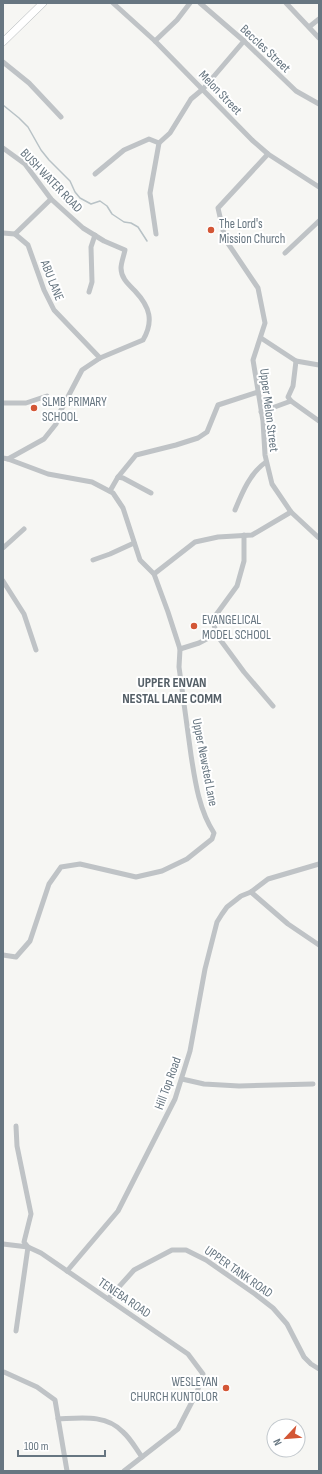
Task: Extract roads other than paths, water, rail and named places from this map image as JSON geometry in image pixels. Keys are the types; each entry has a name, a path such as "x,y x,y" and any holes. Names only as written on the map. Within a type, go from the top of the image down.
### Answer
{"main road":[{"path":"3,42 43,3"}],"street":[{"name":"Melon Street","path":"113,3 156,41 252,140 268,154 319,187"},
{"path":"156,41 177,20 190,3"},
{"name":"Beccles Street","path":"200,3 244,41 296,91 319,104"},
{"path":"286,3 319,38"},
{"path":"309,27 319,18"},
{"path":"156,234 150,193 160,143 170,134 191,99 203,89 244,41"},
{"path":"3,62 29,83 61,117"},
{"path":"96,174 124,150 149,139 160,143"},
{"name":"BUSH WATER ROAD","path":"3,148 25,164 51,199 83,228 104,241 125,250 121,268 124,280 139,295 150,314 150,325 143,340 100,358 82,370 60,412 56,424 44,439 6,458"},
{"name":"Upper Melon Street","path":"268,154 218,208 225,239 258,288 265,323 253,360 262,412 266,462 272,484 291,512 319,538"},
{"path":"3,233 15,234 51,199"},
{"path":"285,253 319,221"},
{"name":"ABU LANE","path":"15,234 28,245 44,290 54,310 100,358"},
{"path":"89,292 92,282 91,247 95,236"},
{"path":"260,338 296,361 319,365"},
{"path":"296,361 293,386 288,397 319,421"},
{"path":"110,491 118,477 136,455 198,438 207,432 218,405 258,392"},
{"path":"3,401 26,403 47,396"},
{"path":"262,412 292,401"},
{"name":"Upper Newsted Lane","path":"3,955 16,957 30,941 48,884 61,867 80,864 136,877 162,871 186,859 212,839 214,833 209,825 200,800 194,771 179,667 180,649 154,574 140,560 123,508 113,493 92,482 48,474 6,458"},
{"path":"235,510 241,494 249,480 266,462"},
{"path":"118,477 123,478 151,493"},
{"path":"154,574 195,542 218,537 252,534 291,512"},
{"path":"3,548 24,529"},
{"path":"244,535 244,561 237,586 213,619 216,634 244,672 274,706"},
{"path":"93,560 134,543"},
{"path":"3,581 24,614 36,650"},
{"path":"180,649 199,643 216,634"},
{"name":"Hill Top Road","path":"67,1271 118,1211 173,1103 190,1051 205,969 217,922 227,907 268,879 319,864"},
{"path":"251,892 288,924 319,945"},
{"path":"182,1079 204,1084 239,1086 313,1084"},
{"path":"16,1126 17,1146 31,1214 24,1242 28,1247 16,1331"},
{"path":"3,1244 28,1247"},
{"name":"TENEBA ROAD","path":"28,1247 41,1253 188,1354 203,1374 197,1392 178,1429 142,1457"},
{"name":"UPPER TANK ROAD","path":"108,1299 134,1270 172,1250 186,1250 206,1260 273,1308 288,1324 304,1357 319,1369"},
{"path":"4,1372 37,1387 56,1400 67,1471"},
{"path":"58,1419 93,1418 112,1423 124,1432 142,1457 124,1471"}],"waterway":[{"path":"3,105 28,127 41,150 70,181 75,192 80,198 91,204 100,201 107,206 112,214 124,222 131,223 138,227 147,241"}],"place":[{"name":"The Lord's Mission Church","path":"211,230"},
{"name":"SLMB PRIMARY SCHOOL","path":"34,408"},
{"name":"EVANGELICAL MODEL SCHOOL","path":"194,626"},
{"name":"WESLEYAN CHURCH KUNTOLOR","path":"226,1388"}],"district":[{"name":"UPPER ENVAN NESTAL LANE COMM","path":"172,690"}]}
